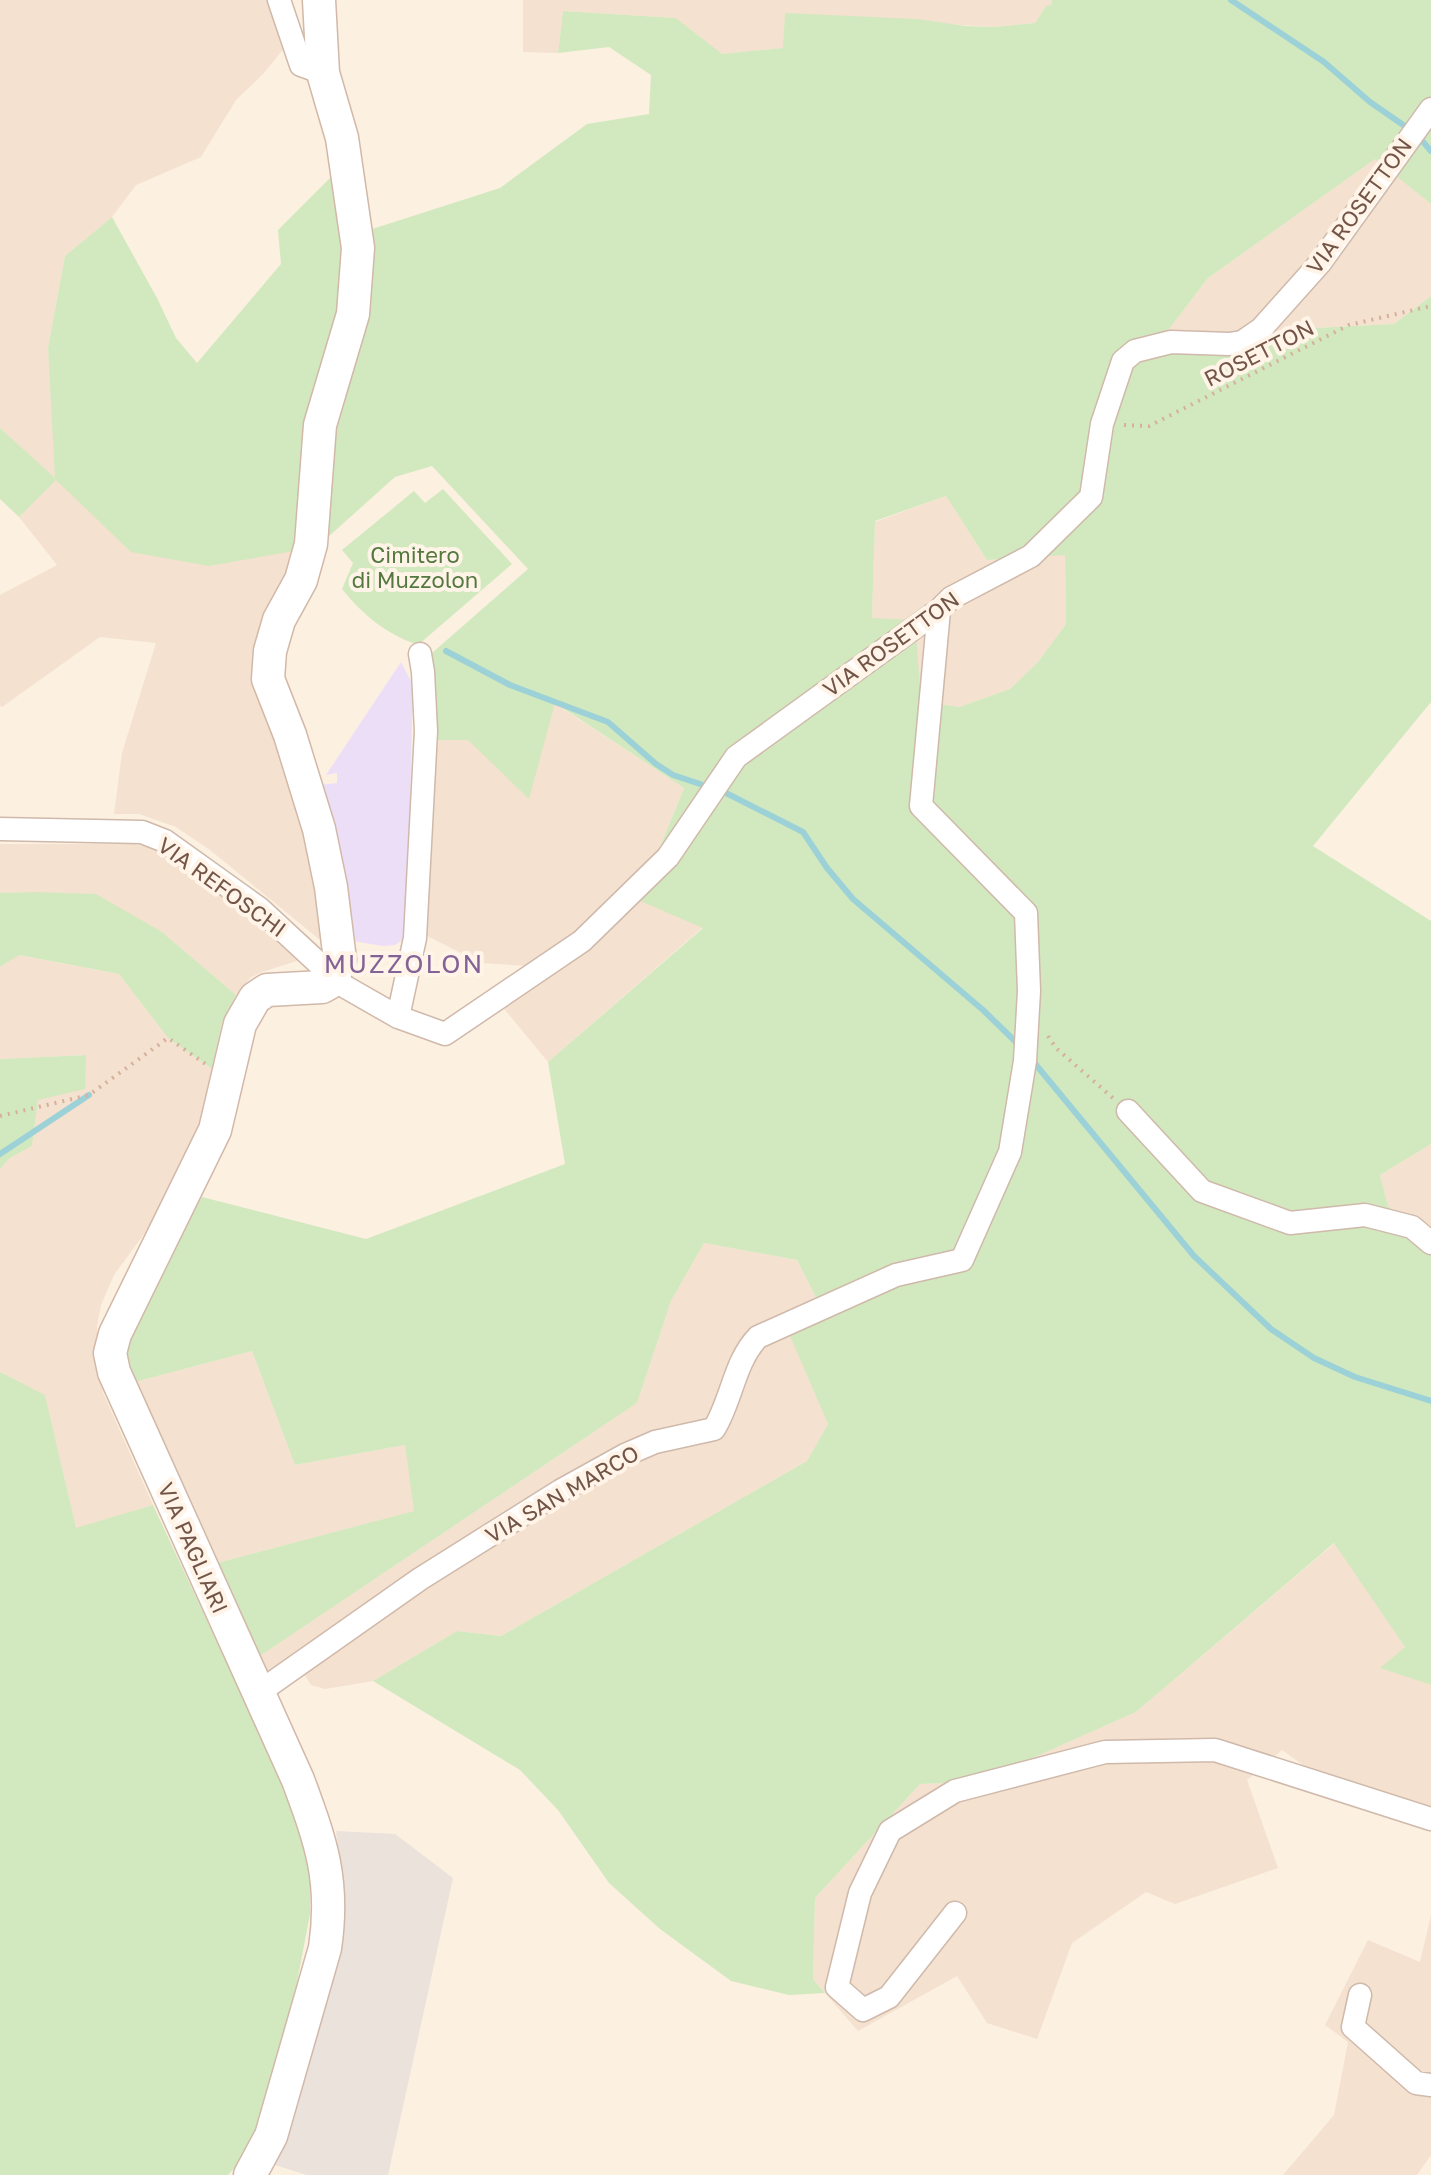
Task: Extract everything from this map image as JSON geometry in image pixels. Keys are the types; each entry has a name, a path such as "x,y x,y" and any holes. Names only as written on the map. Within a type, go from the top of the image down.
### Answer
{"street":[{"path":"279,0 301,65 323,73"},
{"path":"319,0 323,73 342,138 353,195 358,248 353,314 320,425 311,544 301,580 279,620 270,651 268,679 290,735 319,829 340,944 340,960 328,981"},
{"name":"VIA ROSETTON","path":"398,1017 445,1034 582,941 668,857 736,757 939,610 951,598 1031,556 1091,497 1102,424 1123,361 1135,351 1171,342 1242,342 1261,329 1320,263 1431,109"},
{"path":"939,610 921,806 1026,913 1028,1008"},
{"path":"398,1017 416,922 426,731 420,654"},
{"name":"VIA REFOSCHI","path":"0,829 142,832 165,841 260,909 328,981 342,985 398,1017"},
{"name":"VIA PAGLIARI","path":"250,2175 271,2136 322,1962 330,1920 322,1844 298,1780 114,1372 110,1353 120,1324 215,1130 240,1024 255,998 267,990 328,981"},
{"name":"VIA SAN MARCO","path":"258,1693 420,1579 560,1491 655,1442 714,1429 747,1348 758,1337 896,1275 962,1260 1010,1152 1025,1061 1028,1008"},
{"path":"1128,1111 1202,1191 1290,1223 1365,1215 1412,1227 1431,1243"},
{"path":"955,1913 889,1997 863,2010 837,1987 860,1893 890,1831 955,1791 1105,1752 1215,1750 1431,1819"},
{"path":"1360,1995 1353,2027 1416,2083 1431,2085"}],"path":[{"name":"ROSETTON","path":"1102,424 1149,426 1349,325 1431,306"},
{"path":"1028,1008 1056,1048 1128,1111"},
{"path":"0,1116 89,1095 168,1038 212,1069"}],"shaded area":[{"path":"0,0 279,0 285,47 236,100 201,157 136,185 112,217 65,256 48,348 56,479 300,550 267,609 254,644 253,687 294,779 321,878 325,944 210,850 176,827 139,814 114,814 122,753 156,643 100,637 0,706 0,595 57,565 19,517 55,479 0,428"},
{"path":"523,0 1052,0 1052,6 1046,6 1035,23 994,27 785,14 784,48 721,54 676,18 563,11 558,53 523,52"},
{"path":"1376,158 1431,204 1431,296 1394,324 1314,328 1239,357 1189,350 1163,337 1208,278"},
{"path":"946,496 987,560 1065,554 1066,624 1038,662 1010,689 959,707 920,701 872,619 875,522"},
{"path":"401,662 413,685 407,931 404,939 395,945 383,946 353,941 319,785 337,783 337,773 326,775"},
{"path":"554,703 684,788 638,899 703,927 548,1062 496,999 543,967 481,963 421,933 438,740 468,740"},
{"path":"0,844 135,844 150,847 193,874 303,959 250,978 236,995 162,932 32,892 0,893"},
{"path":"18,955 119,974 168,1038 212,1069 193,1147 144,1234 114,1275 101,1305 97,1326 97,1360 103,1393 153,1505 76,1529 45,1396 0,1372 0,1169 10,1158 32,1146 38,1100 86,1055 0,1059 0,967"},
{"path":"1431,1144 1431,1243 1388,1206 1380,1175"},
{"path":"704,1243 797,1260 824,1313 788,1329 828,1424 807,1461 501,1636 457,1631 373,1681 325,1689 311,1685 299,1666 273,1684 257,1658 637,1403 671,1301"},
{"path":"252,1351 295,1465 405,1445 415,1511 213,1564 131,1383"},
{"path":"1335,1543 1405,1647 1381,1668 1431,1685 1431,1818 1324,1780 1282,1750 1247,1780 1278,1868 1175,1904 1146,1892 1072,1943 1037,2039 987,2023 957,1976 858,2031 813,1979 815,1898 920,1784 979,1782 1136,1712"},
{"path":"336,1831 395,1834 453,1878 388,2175 307,2175 275,2165 292,2115 339,1858"},
{"path":"1431,1915 1431,2155 1417,2175 1283,2175 1334,2115 1348,2042 1325,2025 1368,1940 1420,1962"}],"green space":[{"path":"1052,0 1431,0 1431,204 1375,159 1208,278 1163,337 1189,350 1240,357 1314,328 1394,324 1431,296 1431,702 1313,846 1431,921 1431,1144 1380,1175 1388,1206 1431,1243 1431,1685 1380,1668 1405,1647 1334,1543 1136,1712 979,1782 920,1784 815,1898 813,1979 825,1993 789,1995 731,1981 660,1929 609,1883 558,1810 520,1770 373,1681 457,1631 501,1636 807,1461 828,1424 787,1329 824,1313 797,1260 704,1243 671,1301 637,1403 257,1658 213,1564 414,1511 405,1445 295,1465 252,1351 131,1383 126,1358 126,1329 202,1197 366,1239 565,1164 548,1062 703,928 638,900 684,788 555,703 529,799 468,740 438,740 432,653 528,569 432,466 395,477 318,546 366,231 500,188 587,124 649,114 651,75 609,47 558,53 563,11 676,18 722,54 783,48 785,13 917,19 994,27 1035,23 1046,6 1052,5","holes":["946,496 987,560 1065,555 1066,624 1038,662 1010,689 959,707 921,701 915,620 872,618 875,521"]},
{"path":"339,169 347,243 342,311 300,550 209,566 131,552 56,480 19,517 0,499 0,428 55,478 48,348 65,256 112,217 176,338 197,363 281,264 278,230"},
{"name":"Cimitero di Muzzolon","path":"443,489 512,564 418,645 376,623 342,589 353,563 342,550 414,491 425,503"},
{"path":"0,893 96,894 162,932 236,995 222,1023 212,1069 168,1038 119,974 19,955 0,967"},
{"path":"86,1055 85,1089 38,1100 32,1146 10,1158 0,1169 0,1059"},
{"path":"0,1372 45,1395 76,1528 153,1505 286,1790 310,1861 310,1914 294,1998 249,2152 228,2175 0,2175"}],"waterway":[{"path":"1231,0 1324,62 1370,102 1409,129"},
{"path":"1418,136 1431,151"},
{"path":"446,651 510,685 608,722 656,764 673,775 706,786"},
{"path":"726,793 803,832 853,899 983,1010 1019,1045"},
{"path":"1032,1060 1194,1256 1271,1329 1314,1358 1355,1377 1431,1401"},
{"path":"0,1154 89,1095"}],"district":[{"name":"MUZZOLON","path":"404,964"}]}
